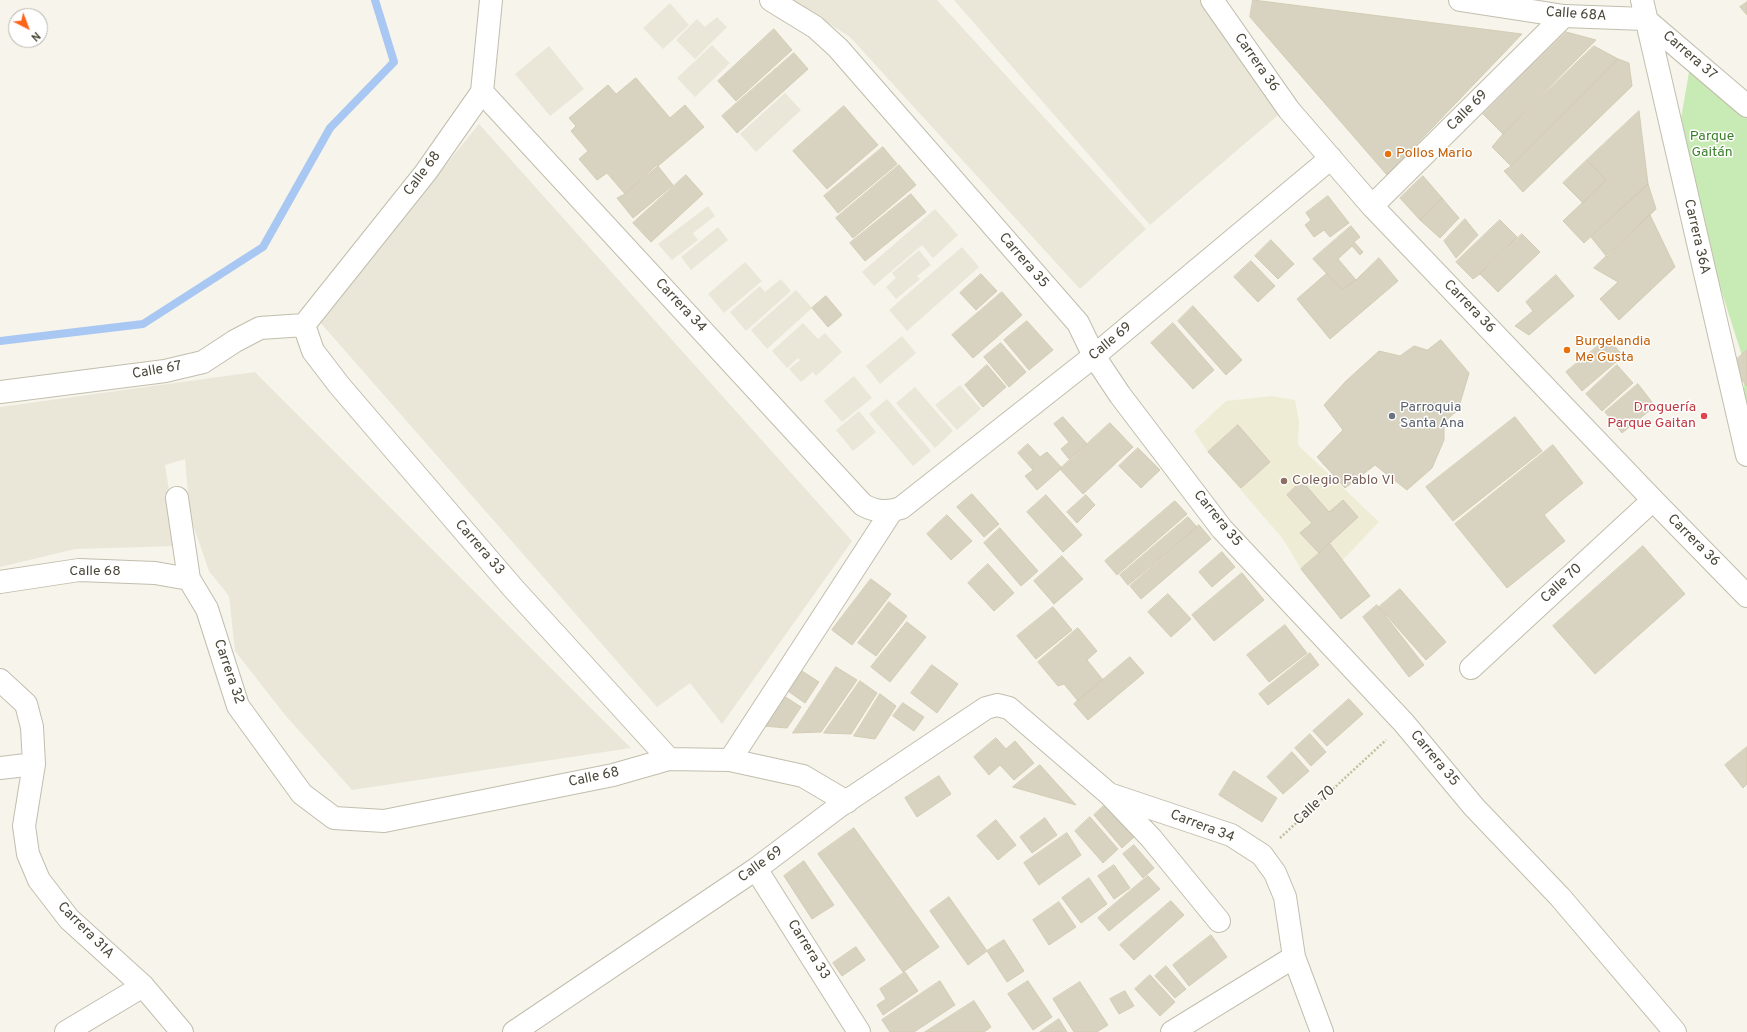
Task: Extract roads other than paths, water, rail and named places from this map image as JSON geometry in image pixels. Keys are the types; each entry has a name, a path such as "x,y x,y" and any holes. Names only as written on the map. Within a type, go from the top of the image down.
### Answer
{"street":[{"name":"Calle 68","path":"304,325 426,172 482,92 491,0"},
{"name":"Carrera 35","path":"771,0 815,27 838,48 1078,323 1094,356 1120,395 1222,528 1404,724 1474,807 1560,897 1675,1032"},
{"name":"Carrera 36","path":"1212,0 1289,110 1372,206 1652,500 1747,596"},
{"name":"Calle 68A","path":"1460,0 1564,16 1643,9"},
{"name":"Carrera 37","path":"1643,9 1747,106"},
{"name":"Carrera 36A","path":"1643,9 1746,446"},
{"name":"Calle 69","path":"1372,206 1564,16"},
{"name":"Carrera 34","path":"482,92 863,505 873,510 887,512"},
{"name":"Calle 69","path":"887,512 901,508 1094,356 1331,158"},
{"name":"Calle 67","path":"0,392 165,371 203,362 235,341 260,328 304,325"},
{"name":"Carrera 33","path":"304,325 313,351 339,385 513,588 669,759"},
{"name":"Carrera 32","path":"177,498 189,580 207,609 238,706 302,794 334,818"},
{"name":"Calle 70","path":"1471,668 1652,500"},
{"path":"730,760 887,512"},
{"name":"Calle 68","path":"0,582 79,570 155,574 189,580"},
{"name":"Carrera 31A","path":"0,680 26,704 32,727 34,764 24,826 28,854 38,880 69,919 143,986 182,1032"},
{"name":"Calle 69","path":"514,1032 756,869 847,802 986,708 998,705 1009,708"},
{"name":"Carrera 34","path":"1009,708 1109,794 1231,836 1262,855 1275,873 1285,897 1294,956 1322,1032"},
{"name":"Calle 68","path":"334,818 384,821 613,775 669,759 730,760 803,776 847,802"},
{"path":"0,768 34,764"},
{"path":"1109,794 1151,838 1219,921"},
{"name":"Carrera 33","path":"756,869 859,1032"},
{"path":"1172,1032 1294,956"},
{"path":"66,1032 143,986"}],"waterway":[{"path":"0,341 143,324 263,247 330,128 394,62 375,0"}],"place":[{"name":"Pollos Mario","path":"1388,154"},
{"name":"Burgelandia Me Gusta","path":"1567,350"},
{"name":"Parroquia Santa Ana","path":"1392,416"},
{"name":"Droguería Parque Gaitan","path":"1704,416"},
{"name":"Colegio Pablo VI","path":"1284,481"}],"park label":[{"name":"Parque Gaitán","path":"1712,146"}]}
